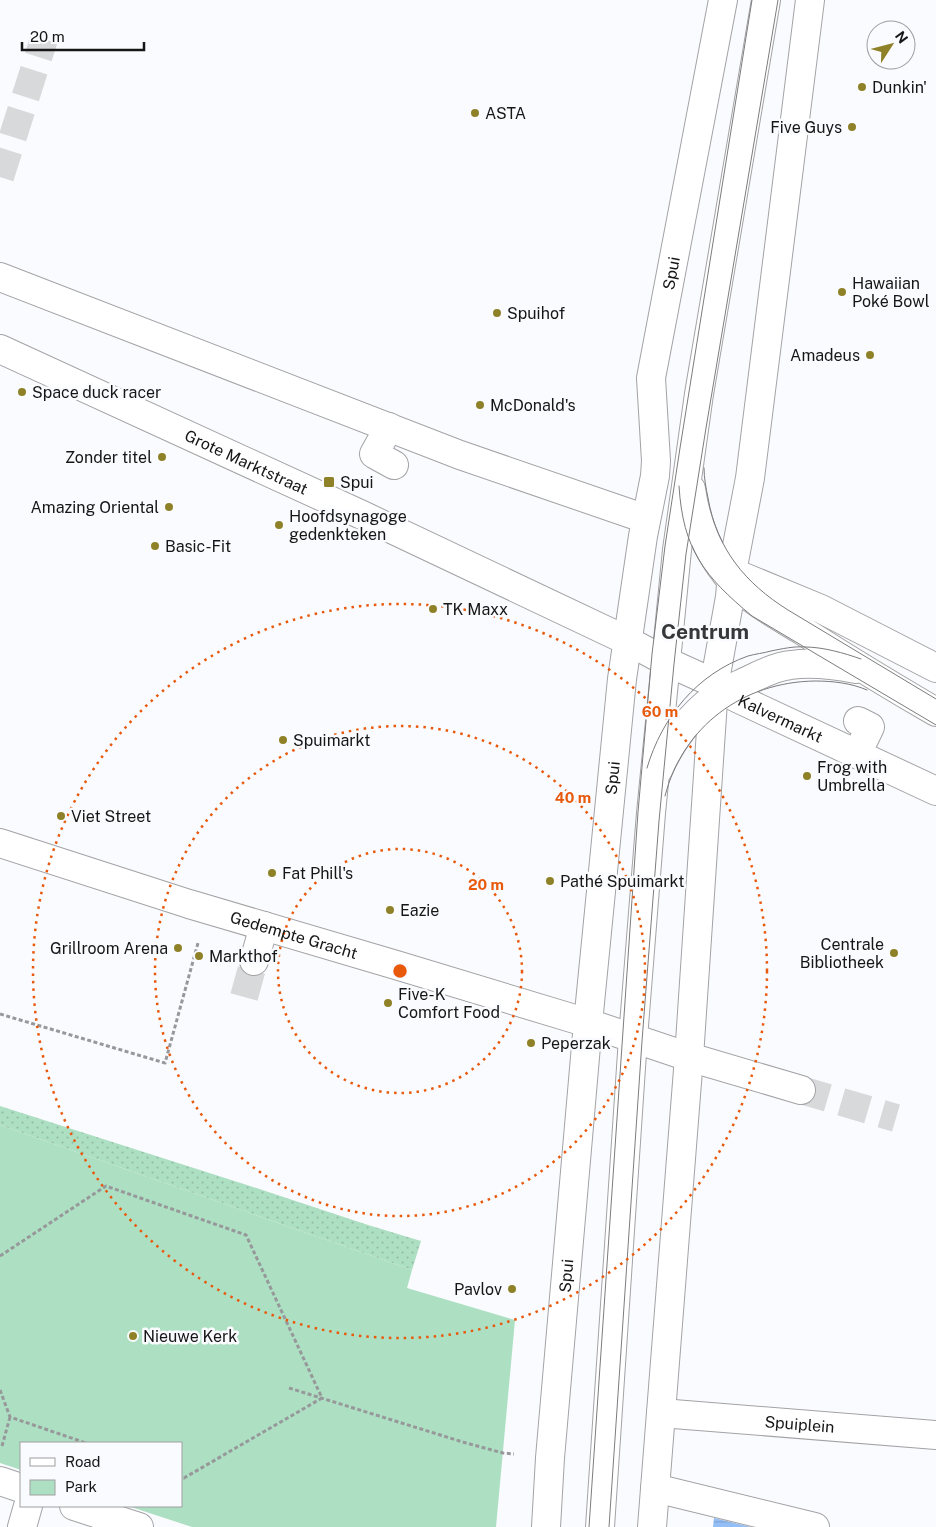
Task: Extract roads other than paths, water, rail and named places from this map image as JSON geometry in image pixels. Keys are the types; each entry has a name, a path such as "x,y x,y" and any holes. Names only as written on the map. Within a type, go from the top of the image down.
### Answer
{"street":[{"name":"Spui","path":"546,1527 550,1458 588,1023 622,679 645,527 655,476 659,386 724,0"},
{"path":"600,1527 633,1038 653,783 676,550 699,394 766,0"},
{"path":"656,1525 655,1488 717,692 728,573 750,478 810,0"},
{"path":"0,276 645,527 676,550 728,573 821,609 936,668"},
{"name":"Grote Marktstraat","path":"0,349 353,511 628,641"},
{"path":"389,427 374,454 394,465"},
{"path":"688,470 694,508 703,536 728,573 762,607 936,712"},
{"name":"Kalvermarkt","path":"628,641 665,661 707,680 717,692 936,791"},
{"path":"653,783 665,755 693,716 717,692 790,665 836,665 865,670"},
{"path":"857,754 870,727 858,721"},
{"name":"Gedempte Gracht","path":"0,843 208,909 588,1023"},
{"path":"254,961 264,926"},
{"path":"588,1023 801,1090"},
{"name":"Spuiplein","path":"661,1413 936,1435"},
{"path":"0,1482 20,1488"},
{"path":"655,1488 815,1527"},
{"path":"22,1527 28,1507"},
{"path":"77,1507 139,1527"}],"water":[{"path":"714,1518 751,1527 713,1527"}],"tunnel":[{"path":"0,177 44,39"},
{"path":"244,997 254,961"},
{"path":"801,1090 896,1118"}],"tram line":[{"path":"589,1527 638,812 652,654 665,546 752,0"},
{"path":"609,1527 659,821 686,554 778,0"},
{"path":"704,468 708,498 718,533 735,563 746,576 773,600 788,610 936,699"},
{"path":"679,486 685,528 691,545 709,574 735,602 752,616 936,725"},
{"path":"647,768 662,732 672,715 698,686 730,664 751,655 796,647 826,649 861,659"},
{"path":"665,796 674,771 686,749 701,729 741,699 789,683 815,681 841,683 867,690"}],"place":[{"name":"Dunkin'","path":"862,87"},
{"name":"ASTA","path":"475,113"},
{"name":"Five Guys","path":"852,127"},
{"name":"Hawaiian Poké Bowl","path":"842,292"},
{"name":"Spuihof","path":"497,313"},
{"name":"Amadeus","path":"870,355"},
{"name":"Space duck racer","path":"22,392"},
{"name":"McDonald's","path":"480,405"},
{"name":"Zonder titel","path":"162,457"},
{"name":"Spui","path":"329,482"},
{"name":"Amazing Oriental","path":"169,507"},
{"name":"Hoofdsynagoge gedenkteken","path":"279,525"},
{"name":"Basic-Fit","path":"155,546"},
{"name":"TK Maxx","path":"433,609"},
{"name":"Spuimarkt","path":"283,740"},
{"name":"Frog with Umbrella","path":"807,776"},
{"name":"Viet Street","path":"61,816"},
{"name":"Fat Phill's","path":"272,873"},
{"name":"Pathé Spuimarkt","path":"550,881"},
{"name":"Eazie","path":"390,910"},
{"name":"Grillroom Arena","path":"178,948"},
{"name":"Centrale Bibliotheek","path":"894,953"},
{"name":"Markthof","path":"199,956"},
{"name":"Five-K Comfort Food","path":"388,1003"},
{"name":"Peperzak","path":"531,1043"},
{"name":"Pavlov","path":"512,1289"},
{"name":"Nieuwe Kerk","path":"133,1336"}],"district":[{"name":"Centrum","path":"705,631"}]}
